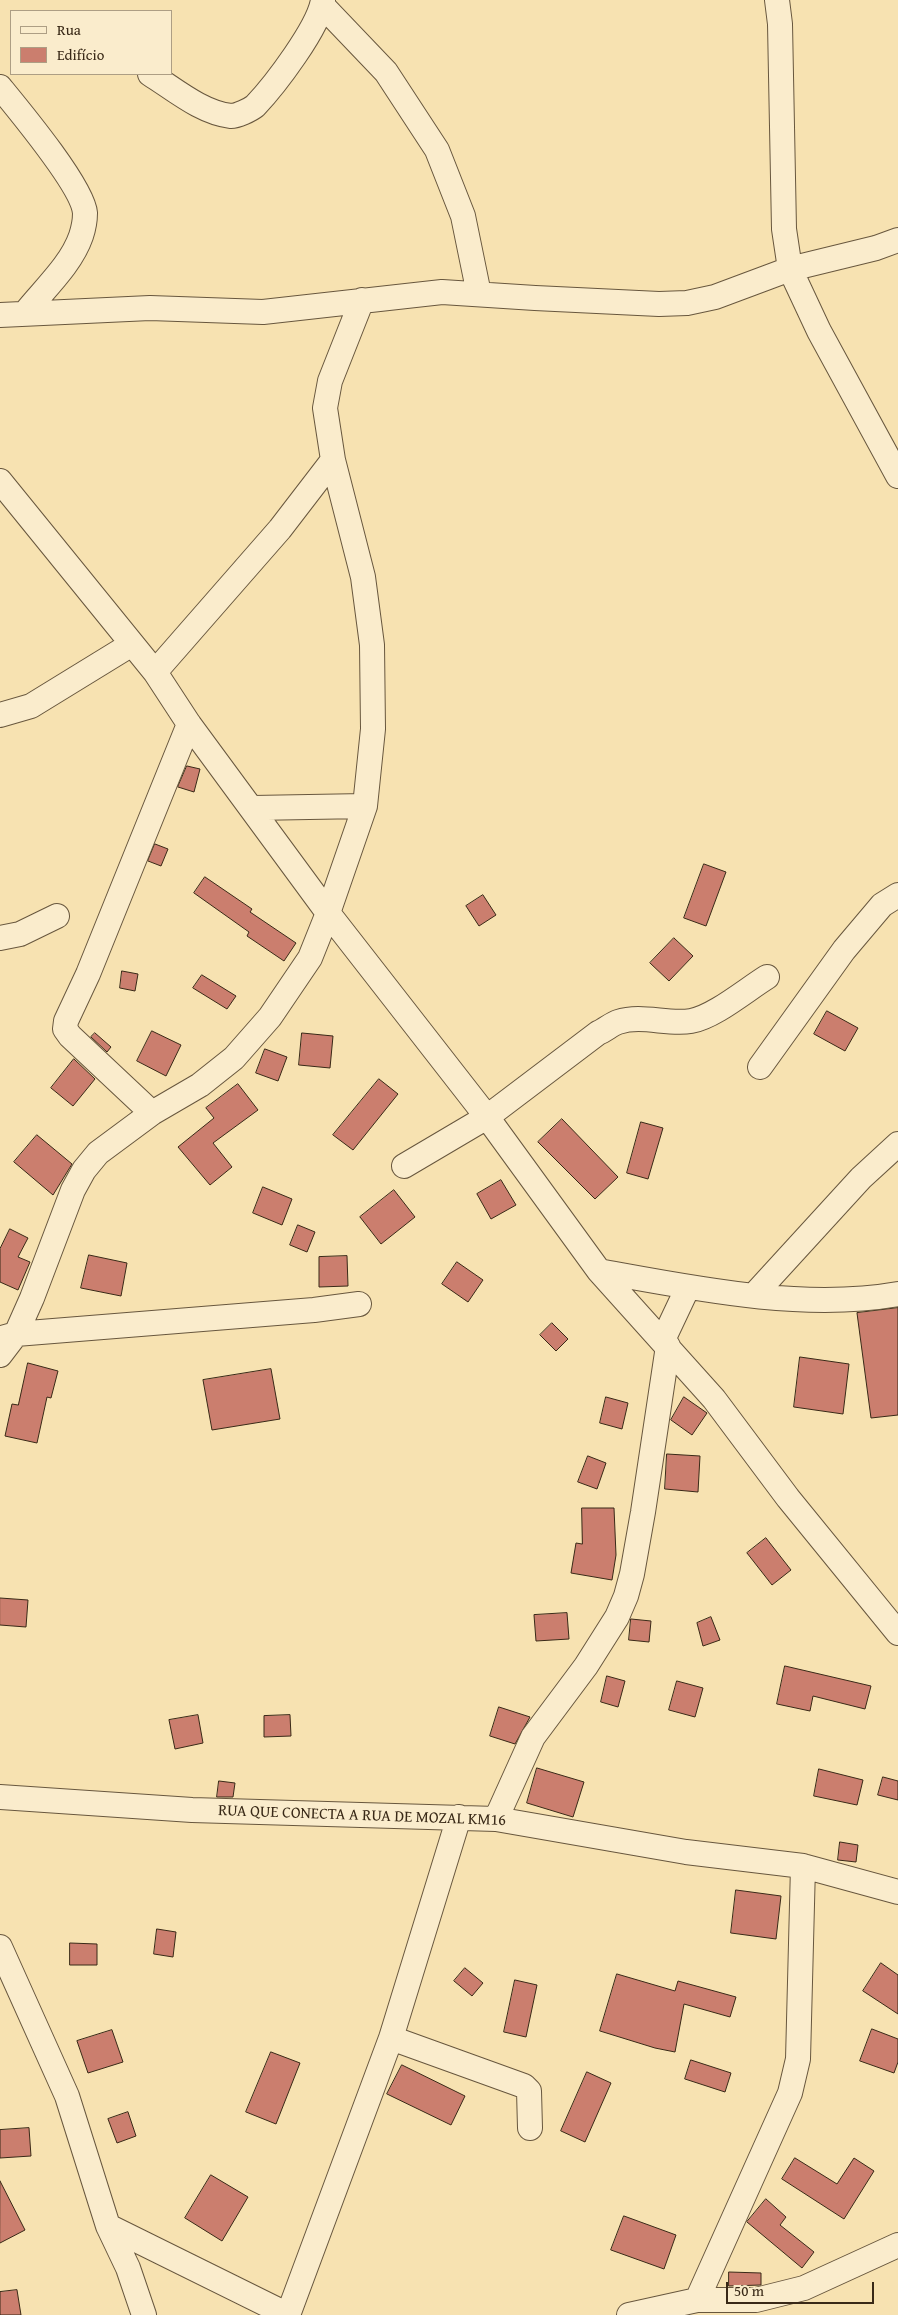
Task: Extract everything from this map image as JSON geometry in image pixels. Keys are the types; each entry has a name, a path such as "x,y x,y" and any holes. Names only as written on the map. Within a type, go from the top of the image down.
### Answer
{"street":[{"path":"776,0 780,24 784,229 790,269 819,331 898,476"},
{"path":"152,75 215,112 233,116 254,107 311,30 322,2 386,72 437,150 463,216 479,294"},
{"path":"0,87 32,126 72,183 85,212 82,235 72,254 25,313"},
{"path":"0,315 150,308 263,312 322,307 362,300 442,292 650,303 687,303 715,298 790,269 891,247"},
{"path":"0,1356 8,1336 32,1298 73,1190 84,1170 98,1152 152,1114 200,1085 234,1058 264,1024 310,958 328,913 365,806 373,729 372,645 363,577 333,460 325,408 330,381 362,300"},
{"path":"155,672 280,529 333,460"},
{"path":"0,481 155,672 188,724 253,808 328,913 487,1117 599,1270 714,1399 788,1498 898,1633"},
{"path":"0,715 30,706 132,644"},
{"path":"152,1114 70,1036 65,1029 66,1021 88,974 188,724"},
{"path":"253,808 365,806"},
{"path":"760,1068 844,950 882,905 898,895"},
{"path":"0,938 20,934 57,916"},
{"path":"404,1166 487,1117 598,1033 618,1022 641,1019 675,1023 693,1021 710,1013 767,977"},
{"path":"754,1295 861,1178 898,1144"},
{"path":"599,1270 688,1287 754,1295 834,1298 898,1294"},
{"path":"496,1819 532,1737 586,1666 617,1617 626,1596 632,1574 643,1512 666,1343 688,1287"},
{"path":"8,1336 314,1310 358,1304"},
{"name":"RUA QUE CONECTA A RUA DE MOZAL KM16","path":"0,1796 192,1810 496,1819 686,1852 803,1866 898,1892"},
{"path":"108,2226 288,2315 391,2038 459,1817"},
{"path":"696,2300 790,2093 798,2059 803,1866"},
{"path":"0,1947 67,2096 108,2226 128,2268 144,2315"},
{"path":"391,2038 524,2086 529,2091 530,2128"},
{"path":"629,2315 696,2300 756,2300 804,2288 898,2245"}],"building":[{"path":"187,766 200,769 194,792 178,787"},
{"path":"155,844 168,849 161,866 148,861"},
{"path":"704,864 726,872 706,926 684,918"},
{"path":"205,877 252,909 250,912 296,943 284,961 247,936 249,932 194,893"},
{"path":"483,895 496,915 479,926 466,906"},
{"path":"674,938 693,956 669,981 650,963"},
{"path":"122,971 138,974 135,991 120,988"},
{"path":"202,975 236,996 227,1009 193,988"},
{"path":"827,1011 858,1028 845,1051 814,1034"},
{"path":"152,1031 181,1045 166,1076 137,1061"},
{"path":"95,1033 111,1047 107,1052 91,1037"},
{"path":"302,1033 333,1036 330,1068 299,1065"},
{"path":"265,1049 287,1057 278,1081 256,1073"},
{"path":"74,1059 95,1079 73,1106 51,1088"},
{"path":"379,1079 398,1094 353,1150 333,1135"},
{"path":"238,1084 258,1110 213,1143 232,1167 210,1185 178,1147 214,1118 206,1108"},
{"path":"562,1119 618,1177 595,1199 538,1142"},
{"path":"641,1122 663,1128 648,1179 627,1173"},
{"path":"37,1135 72,1164 53,1195 14,1162"},
{"path":"501,1180 516,1205 491,1219 477,1194"},
{"path":"263,1187 292,1199 282,1225 253,1213"},
{"path":"394,1190 415,1217 381,1244 360,1217"},
{"path":"298,1225 315,1232 307,1252 290,1245"},
{"path":"10,1229 28,1238 18,1257 30,1262 18,1290 0,1282 0,1249"},
{"path":"89,1255 127,1263 121,1296 81,1288"},
{"path":"347,1256 348,1286 319,1287 319,1257"},
{"path":"457,1262 483,1280 468,1302 442,1284"},
{"path":"898,1308 898,1415 871,1418 857,1313"},
{"path":"552,1323 568,1339 556,1351 540,1335"},
{"path":"800,1357 849,1364 843,1414 794,1407"},
{"path":"28,1363 58,1371 51,1398 47,1397 37,1443 5,1436 12,1404 18,1405"},
{"path":"271,1369 280,1419 212,1430 203,1380"},
{"path":"606,1397 628,1403 622,1429 600,1423"},
{"path":"684,1397 707,1413 692,1435 671,1420"},
{"path":"667,1454 700,1456 698,1492 665,1489"},
{"path":"588,1456 606,1463 597,1489 578,1482"},
{"path":"582,1508 614,1508 616,1555 612,1580 571,1573 576,1543 582,1544"},
{"path":"766,1538 791,1570 772,1585 747,1553"},
{"path":"0,1598 28,1600 26,1627 0,1625"},
{"path":"567,1613 569,1639 536,1641 534,1615"},
{"path":"711,1617 720,1640 703,1646 697,1623"},
{"path":"631,1619 651,1621 649,1642 629,1640"},
{"path":"785,1666 871,1686 865,1709 813,1696 810,1711 777,1704"},
{"path":"607,1676 625,1681 618,1707 601,1702"},
{"path":"677,1681 703,1688 695,1717 669,1710"},
{"path":"499,1707 530,1717 515,1744 490,1736"},
{"path":"198,1715 203,1743 175,1749 169,1720"},
{"path":"290,1715 291,1736 264,1737 264,1716"},
{"path":"537,1768 584,1782 573,1817 527,1803"},
{"path":"819,1769 863,1780 857,1805 814,1796"},
{"path":"883,1777 898,1781 898,1800 878,1795"},
{"path":"219,1781 235,1783 233,1797 217,1797"},
{"path":"840,1842 858,1845 856,1862 838,1860"},
{"path":"736,1890 781,1896 776,1939 731,1933"},
{"path":"157,1929 176,1932 173,1957 154,1954"},
{"path":"70,1943 97,1944 97,1965 70,1965"},
{"path":"881,1963 898,1975 898,2014 863,1991"},
{"path":"465,1968 483,1983 472,1996 454,1981"},
{"path":"617,1974 675,1991 678,1981 736,1997 730,2017 684,2004 675,2052 655,2048 600,2031"},
{"path":"515,1980 537,1985 526,2037 504,2032"},
{"path":"872,2029 898,2039 898,2062 894,2073 860,2061"},
{"path":"112,2030 123,2062 88,2073 77,2041"},
{"path":"271,2052 300,2063 276,2124 246,2112"},
{"path":"691,2060 731,2073 725,2092 685,2079"},
{"path":"402,2065 465,2096 451,2125 387,2094"},
{"path":"587,2072 611,2083 585,2142 561,2131"},
{"path":"128,2112 136,2136 117,2143 108,2119"},
{"path":"29,2128 31,2156 0,2158 0,2130"},
{"path":"795,2158 837,2184 854,2158 874,2171 844,2219 782,2179"},
{"path":"211,2175 248,2197 222,2241 185,2218"},
{"path":"0,2181 25,2230 0,2243"},
{"path":"766,2199 786,2217 780,2225 814,2252 802,2268 747,2222"},
{"path":"624,2216 676,2235 664,2269 611,2250"},
{"path":"729,2272 761,2273 761,2285 729,2286"},
{"path":"17,2290 21,2315 0,2315 0,2292"}]}
